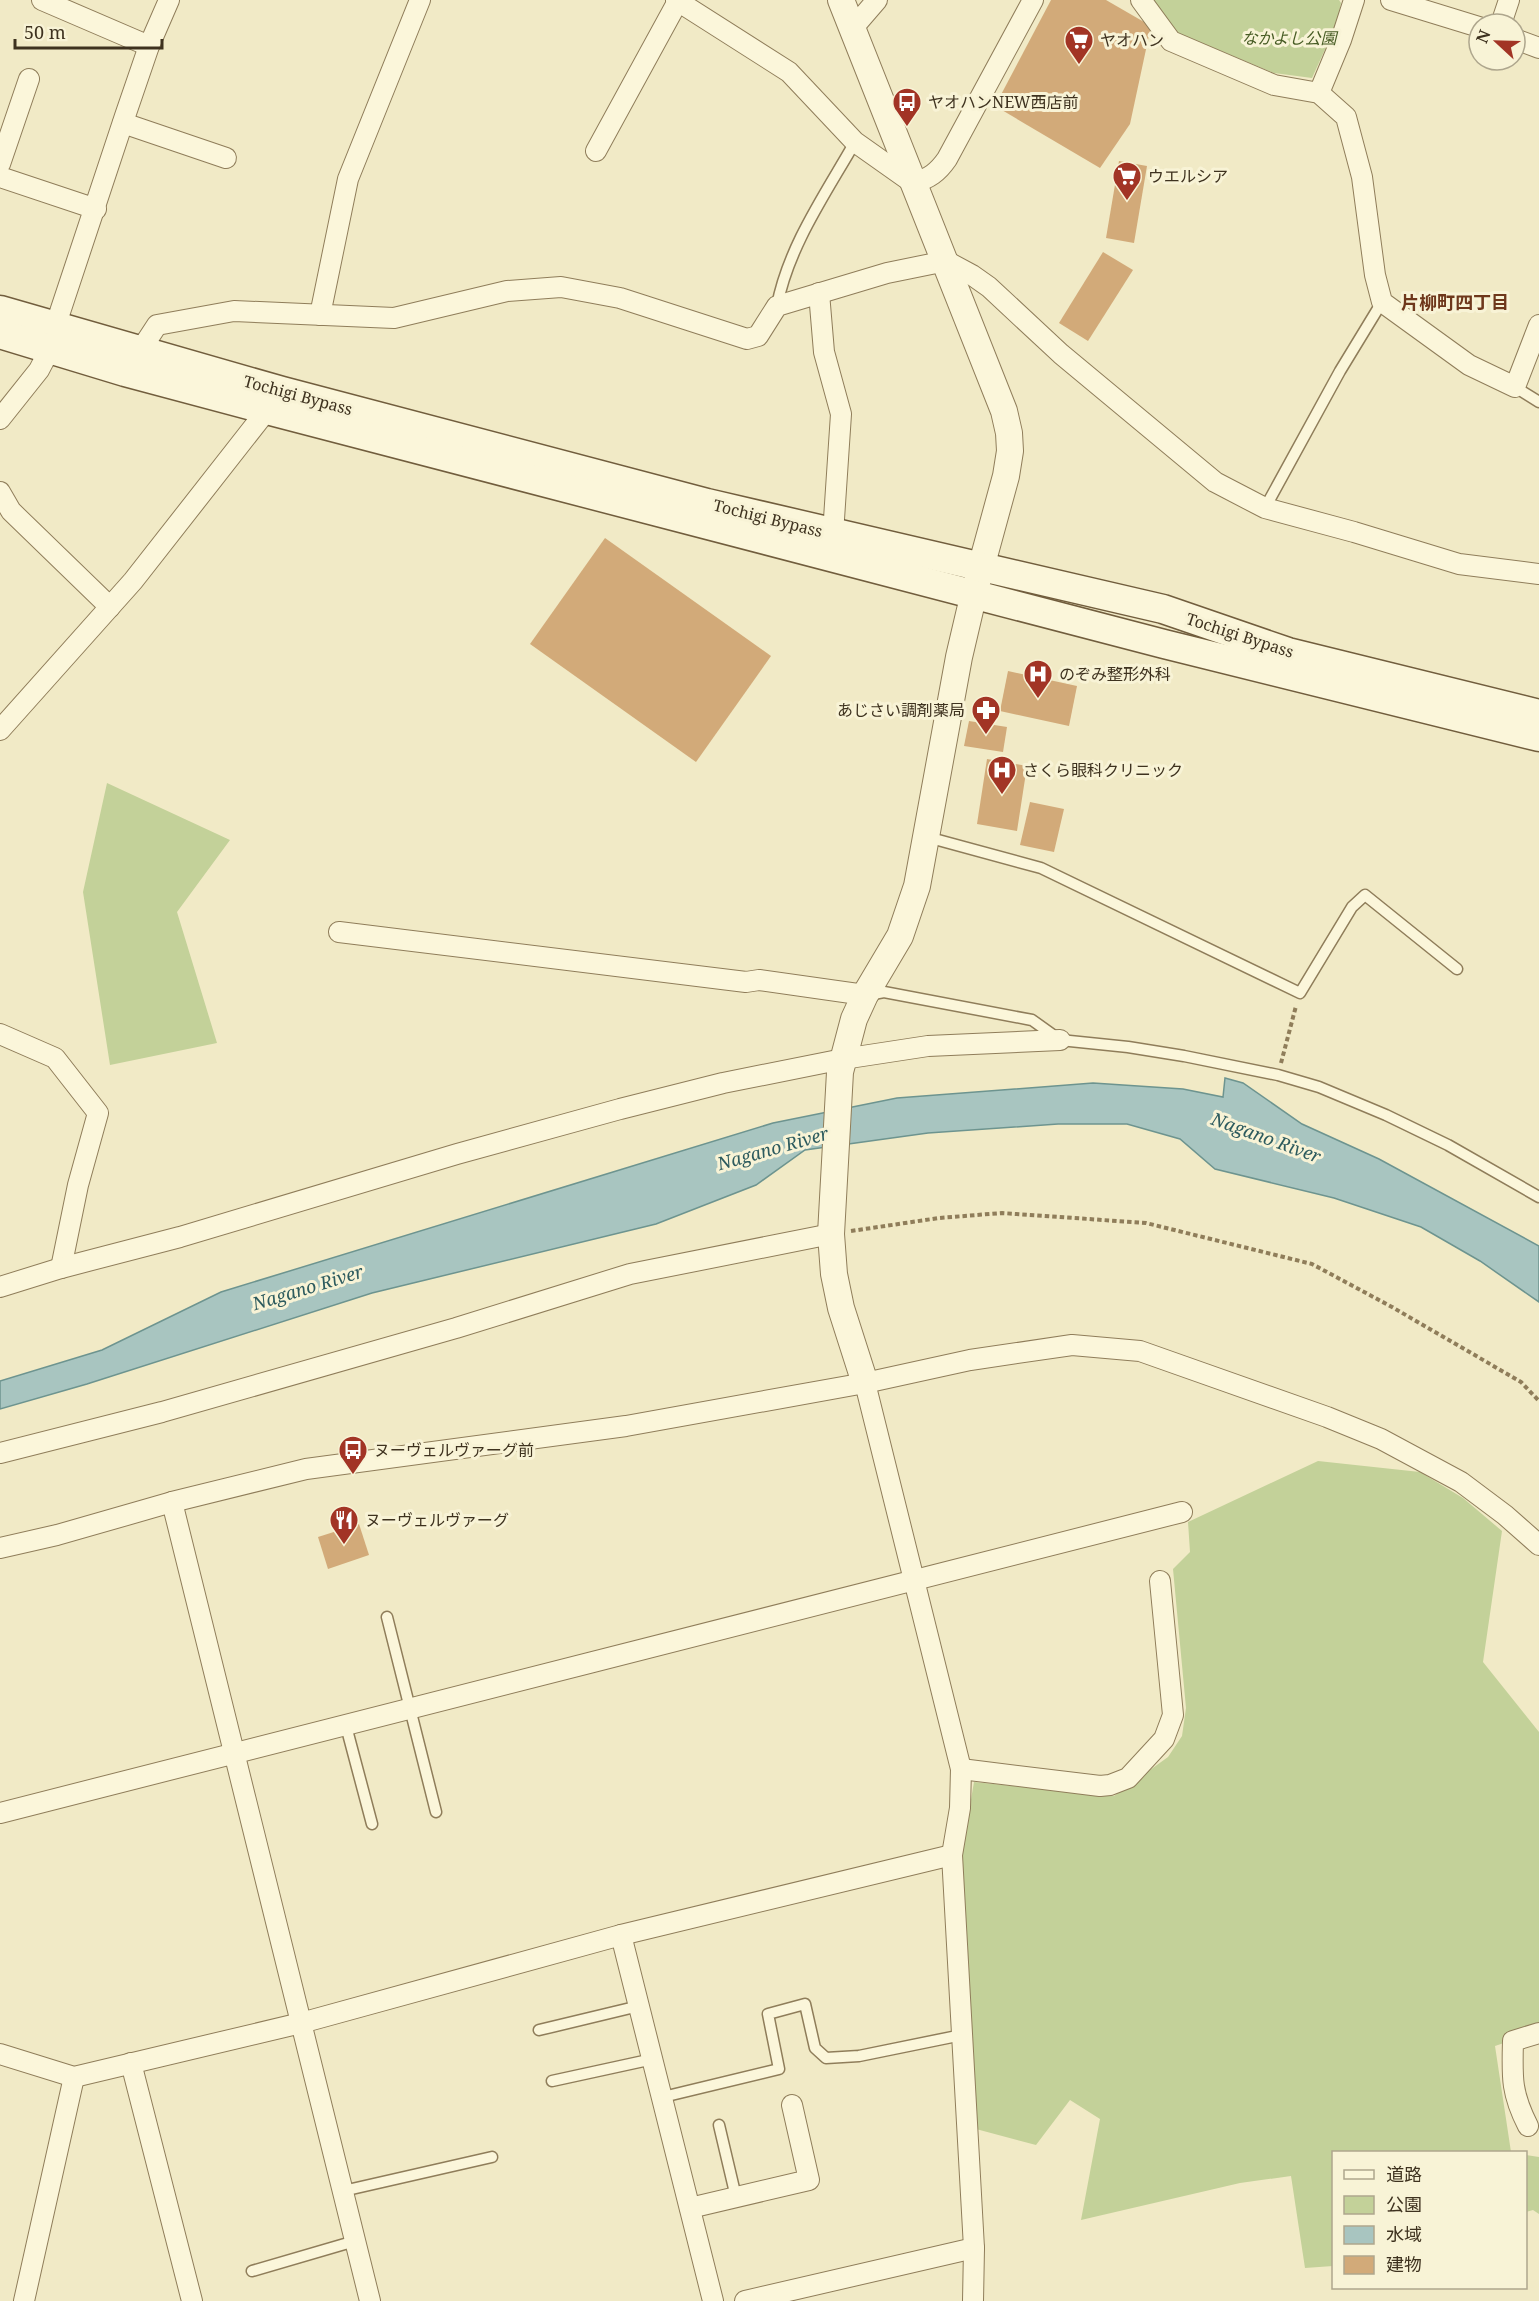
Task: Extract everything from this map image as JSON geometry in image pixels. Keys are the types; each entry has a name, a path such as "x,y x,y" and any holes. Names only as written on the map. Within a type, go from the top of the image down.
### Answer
{"main road":[{"name":"Tochigi Bypass","path":"0,310 125,372 267,410 978,580 1163,609 1288,652 1535,711"},
{"name":"Tochigi Bypass","path":"0,334 53,338 140,351 339,406 833,534 978,580 1164,644 1539,738"}],"street":[{"path":"42,0 149,46"},
{"path":"0,419 39,370 53,338 149,46 169,0"},
{"path":"320,315 348,179 420,0"},
{"path":"841,0 946,261 1004,411 1010,433 1006,476 960,657 917,886 895,944 854,1018 842,1065 831,1226 834,1274 841,1308 865,1383 961,1769 960,1808 952,1855 974,2248 973,2301"},
{"path":"852,29 877,0"},
{"path":"596,152 677,1 789,72 855,142 914,183 926,180 938,171 947,159 1033,0"},
{"path":"1141,0 1171,41 1274,85 1319,93 1346,117 1362,177 1375,275 1382,302 1469,365 1515,387 1539,325"},
{"path":"1319,93 1341,40 1354,0"},
{"path":"1391,0 1467,23"},
{"path":"0,164 29,79"},
{"path":"123,123 226,158"},
{"path":"0,177 96,209"},
{"path":"140,351 157,325 234,311 394,318 507,291 561,287 620,298 747,339 758,336 777,306 887,273 946,261 989,287 1061,354 1215,482 1266,508 1459,564 1539,574"},
{"path":"819,293 824,352 842,414 833,534"},
{"path":"0,730 7,708 110,607 133,581 267,410"},
{"path":"0,492 11,511 110,607"},
{"path":"1485,724 1539,751"},
{"path":"339,932 746,982 759,980 865,995"},
{"path":"0,1034 54,1058 98,1113 78,1185 61,1268"},
{"path":"0,1287 61,1268 180,1238 334,1190 620,1109 723,1083 842,1065 928,1046 1060,1040"},
{"path":"0,1453 162,1412 456,1328 630,1274 831,1226"},
{"path":"0,1548 306,1469 626,1426 865,1383 970,1360 1072,1345 1140,1351 1327,1417 1381,1439 1461,1482 1539,1545"},
{"path":"172,1502 355,2241 365,2300"},
{"path":"0,1813 234,1755 915,1578 1182,1512"},
{"path":"961,1769 1100,1786 1128,1778 1164,1740 1173,1715 1160,1581"},
{"path":"0,2054 74,2077 301,2023 621,1935 952,1855"},
{"path":"621,1935 713,2301"},
{"path":"1528,2126 1518,2107 1512,2084 1513,2041 1539,2033"},
{"path":"131,2063 192,2301"},
{"path":"24,2301 74,2077"},
{"path":"690,2208 809,2180 792,2105"},
{"path":"744,2301 974,2248"}],"lane":[{"path":"777,306 781,285 805,230 855,142"},
{"path":"1266,508 1340,371 1382,302"},
{"path":"1515,387 1539,402"},
{"path":"927,837 1041,868 1300,993 1352,907 1365,895 1457,969"},
{"path":"865,995 884,992 1001,1013 1032,1020 1060,1040 1128,1047 1278,1075 1319,1087 1449,1145 1539,1197"},
{"path":"387,1617 436,1812"},
{"path":"346,1726 372,1824"},
{"path":"663,2097 779,2069 768,2014 804,2004 814,2048 826,2058 859,2056 962,2035"},
{"path":"539,2030 639,2006"},
{"path":"552,2081 652,2059"},
{"path":"719,2125 736,2197"},
{"path":"343,2192 492,2157"},
{"path":"252,2271 355,2241"}],"path":[{"path":"1278,1075 1300,993"},
{"path":"831,1226 1002,1213 1146,1223 1312,1264 1392,1307 1521,1382 1539,1401"}],"green space":[{"name":"なかよし公園","path":"1150,0 1339,0 1341,3 1337,23 1312,78 1274,73 1173,31"},
{"path":"107,783 230,840 177,912 217,1043 110,1065 83,892"},
{"path":"1318,1461 1420,1472 1463,1498 1502,1531 1483,1662 1539,1732 1539,2031 1495,2046 1511,2151 1332,2151 1332,2266 1305,2268 1291,2176 1240,2183 1081,2220 1100,2119 1070,2100 1036,2145 976,2129 962,1852 974,1782 1114,1796 1168,1757 1182,1736 1186,1708 1173,1569 1190,1552 1188,1522"},
{"path":"1527,2155 1539,2157 1539,2214 1533,2210 1527,2212"}],"water":[{"name":"Nagano River","path":"1225,1078 1243,1083 1302,1124 1379,1159 1539,1246 1539,1302 1480,1261 1421,1227 1334,1198 1215,1169 1180,1139 1127,1124 1058,1124 928,1133 805,1150 756,1185 656,1224 372,1293 87,1384 0,1409 0,1381 102,1350 221,1292 773,1123 897,1098 1093,1083 1183,1089 1223,1097"}],"building":[{"name":"ヤオハン","path":"1051,0 1106,0 1151,26 1130,124 1100,168 995,106"},
{"name":"ウエルシア","path":"1119,161 1147,166 1134,243 1106,238"},
{"path":"1103,252 1133,270 1088,341 1059,323"},
{"path":"605,538 771,656 696,762 530,644"},
{"name":"のぞみ整形外科","path":"1008,671 1077,686 1069,726 1000,711"},
{"name":"あじさい調剤薬局","path":"969,721 1007,727 1003,752 964,746"},
{"name":"さくら眼科クリニック","path":"987,759 1027,766 1017,831 977,824"},
{"path":"1030,802 1064,809 1054,852 1020,845"},
{"name":"ヌーヴェルヴァーグ","path":"359,1524 369,1555 328,1569 318,1537"}],"place":[{"name":"ヤオハン","path":"1079,66"},
{"name":"ヤオハンNEW西店前","path":"907,128"},
{"name":"ウエルシア","path":"1127,202"},
{"name":"のぞみ整形外科","path":"1038,700"},
{"name":"あじさい調剤薬局","path":"986,736"},
{"name":"さくら眼科クリニック","path":"1002,796"},
{"name":"ヌーヴェルヴァーグ前","path":"353,1476"},
{"name":"ヌーヴェルヴァーグ","path":"344,1546"}],"district":[{"name":"片柳町四丁目","path":"1455,303"}]}
